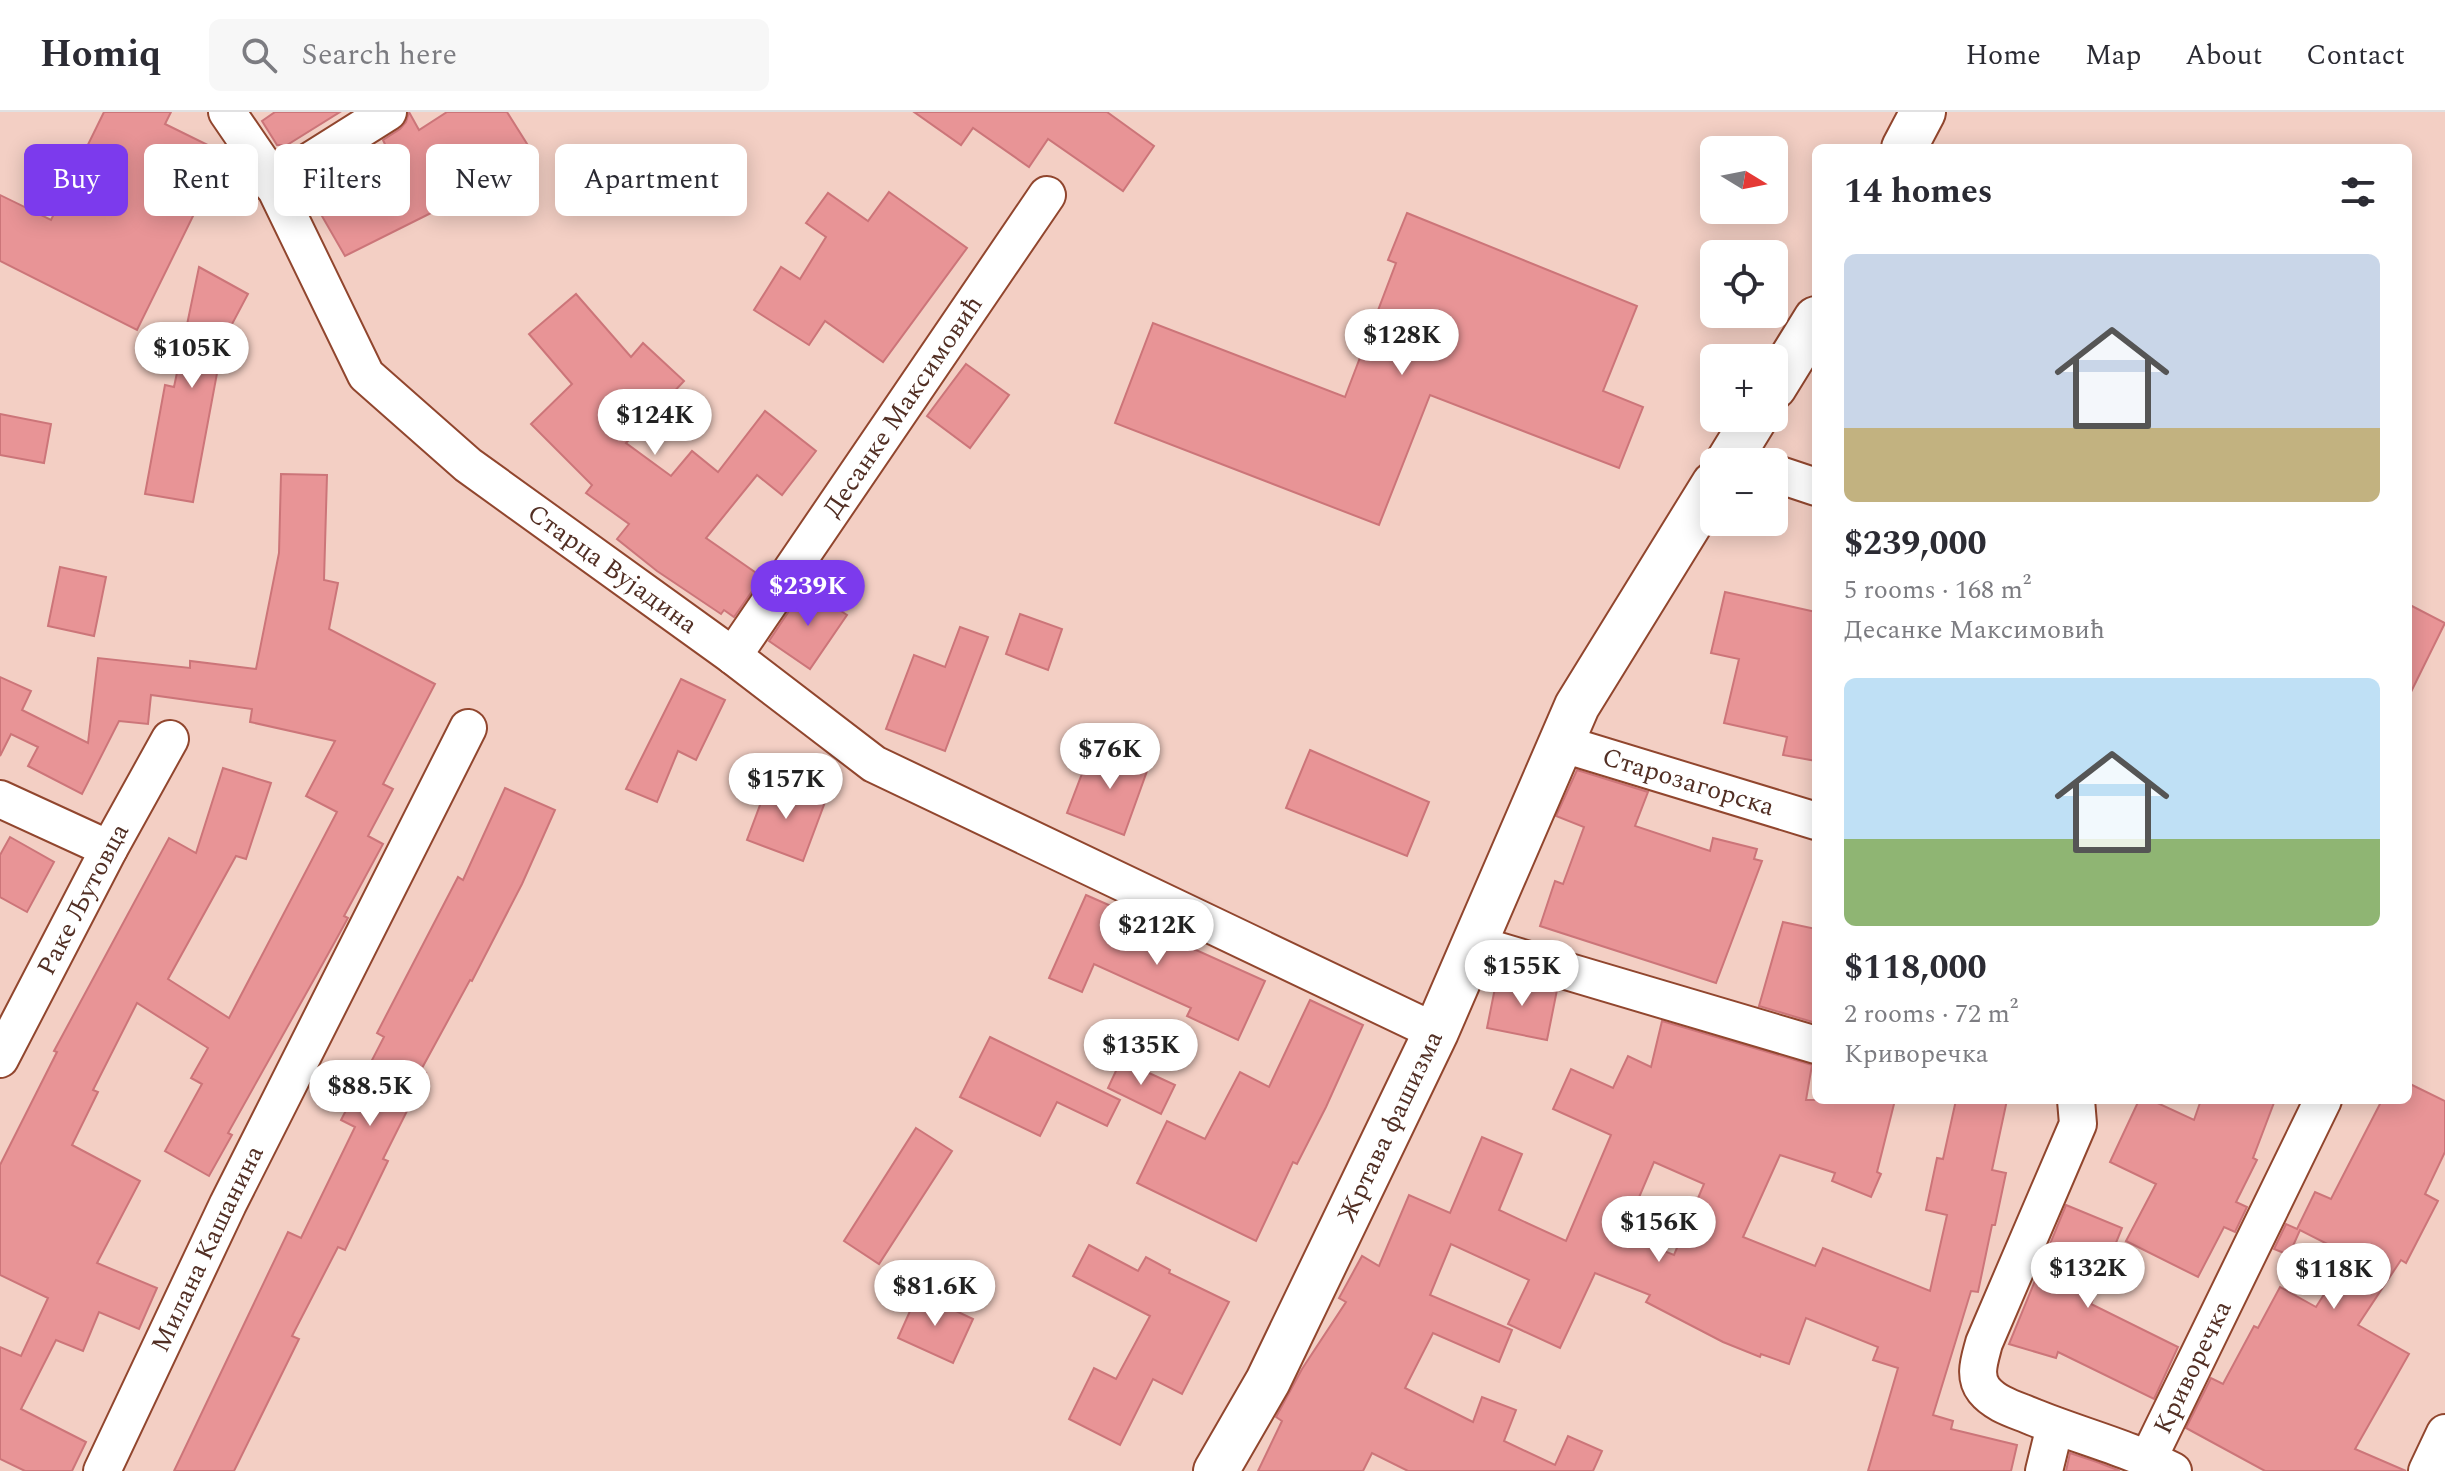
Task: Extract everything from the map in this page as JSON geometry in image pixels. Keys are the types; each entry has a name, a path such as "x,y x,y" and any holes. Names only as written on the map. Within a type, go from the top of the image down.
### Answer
{"street":[{"name":"Старца Вујадина","path":"227,112 266,169 366,375 468,465 733,656 874,764 1436,1032"},
{"path":"272,185 388,112"},
{"path":"1906,144 1923,112"},
{"name":"Десанке Максимовић","path":"733,656 1047,195"},
{"path":"1788,364 1812,325"},
{"path":"1788,478 1812,486"},
{"name":"Жртава фашизма","path":"1216,1471 1268,1381 1436,1032 1577,706 1700,511"},
{"name":"Милана Кашанина","path":"102,1471 228,1204 468,728"},
{"name":"Раке Љутовца","path":"0,1059 170,739"},
{"name":"Старозагорска","path":"1560,743 1812,820"},
{"path":"0,799 109,849"},
{"path":"1475,944 1812,1044"},
{"name":"Криворечка","path":"2076,1104 2078,1124 1984,1343 1977,1369 1983,1389 1999,1403 2161,1465 2321,1104"},
{"path":"2044,1471 2055,1426"},
{"path":"2427,1471 2445,1433"}],"building":[{"path":"104,112 171,112 165,124 206,144 144,144 144,216 193,216 137,330 0,261 0,195 24,207 24,216 43,216 51,220 53,216 128,216 128,144 88,144"},
{"path":"275,112 340,112 289,144 276,144 262,121"},
{"path":"409,112 419,130 447,112 507,112 527,144 426,144 426,216 345,256 322,216 410,216 410,144 385,144 383,140 406,122"},
{"path":"914,112 1107,112 1154,146 1123,191 1048,139 1029,167 973,128 961,145"},
{"path":"889,192 967,248 883,362 825,321 809,345 754,310 781,267 800,279 826,237 806,223 828,193 868,221"},
{"path":"1407,213 1637,306 1603,391 1643,407 1619,468 1430,395 1379,525 1115,423 1153,323 1345,397 1396,263 1388,260"},
{"path":"199,267 248,294 223,341 193,502 145,494 165,385 174,387"},
{"path":"576,294 631,357 643,343 684,381 626,443 671,476 692,451 718,472 765,411 816,451 782,495 757,475 706,538 762,577 734,617 724,610 721,614 657,571 617,539 629,524 586,493 592,485 531,424 572,384 529,334"},
{"path":"966,364 1009,395 970,448 927,416"},
{"path":"0,414 51,424 44,463 0,455"},
{"path":"281,474 327,475 324,580 338,583 329,629 435,684 383,784 393,789 368,836 383,844 344,916 348,918 228,1133 232,1135 209,1176 165,1151 202,1084 191,1078 208,1048 137,1003 93,1090 98,1092 72,1145 140,1181 97,1263 157,1288 139,1329 99,1312 83,1351 56,1340 21,1409 86,1442 72,1471 25,1471 0,1459 0,1347 21,1356 48,1298 0,1275 0,1165 57,1052 54,1051 169,838 196,853 223,768 271,783 246,859 236,856 168,979 229,1018 337,812 306,796 335,741 250,722 252,709 151,695 148,724 119,721 82,794 28,766 38,747 11,734 0,756 0,677 31,691 22,710 88,743 98,658 190,668 190,661 256,669 279,553"},
{"path":"60,567 106,577 94,636 48,626"},
{"path":"805,587 847,615 810,669 769,641"},
{"path":"1725,592 1812,611 1812,760 1783,755 1787,737 1724,723 1739,659 1711,653"},
{"path":"2412,606 2445,623 2412,690"},
{"path":"1020,614 1062,629 1048,670 1006,654"},
{"path":"960,627 988,637 945,751 886,729 914,655 945,667"},
{"path":"681,679 725,700 696,760 678,751 657,802 626,789"},
{"path":"1121,749 1151,760 1124,835 1067,813 1088,758 1114,767"},
{"path":"1310,750 1429,802 1407,856 1286,808"},
{"path":"1577,770 1648,792 1635,826 1710,851 1713,838 1757,849 1754,859 1762,861 1716,983 1540,926 1555,881 1563,884 1584,827 1556,816"},
{"path":"769,781 825,802 803,861 747,840"},
{"path":"505,788 555,810 522,884 421,1070 426,1073 383,1159 388,1161 345,1250 338,1247 292,1336 299,1339 234,1471 174,1471 288,1232 301,1238 355,1127 341,1120 384,1037 377,1033 458,877 463,880"},
{"path":"10,837 54,862 27,912 0,897 0,855"},
{"path":"1086,895 1118,909 1116,914 1265,981 1238,1040 1187,1016 1191,1008 1094,964 1082,992 1049,978"},
{"path":"1783,922 1812,928 1812,1022 1759,1006"},
{"path":"1498,973 1557,990 1547,1040 1487,1028"},
{"path":"1310,1000 1363,1025 1326,1107 1297,1164 1293,1162 1256,1241 1137,1183 1167,1121 1205,1139 1240,1072 1269,1087"},
{"path":"1662,1021 1812,1065 1806,1100 1812,1100 1812,1104 1894,1104 1877,1172 1881,1174 1871,1197 1832,1181 1835,1173 1780,1155 1743,1237 1815,1266 1823,1248 1930,1291 1947,1215 1926,1210 1937,1158 1943,1159 1955,1104 2006,1104 1992,1170 2006,1173 1995,1225 1992,1225 1978,1292 1971,1291 1933,1415 1953,1421 1951,1429 2017,1445 2011,1471 1868,1471 1898,1368 1873,1360 1878,1347 1806,1318 1789,1364 1761,1354 1760,1357 1723,1342 1646,1302 1650,1295 1595,1273 1560,1348 1508,1324 1529,1280 1451,1244 1430,1295 1512,1330 1499,1362 1433,1333 1405,1388 1473,1422 1482,1397 1516,1410 1504,1441 1555,1465 1568,1436 1602,1451 1593,1471 1408,1471 1372,1453 1363,1471 1258,1471 1282,1421 1276,1417 1302,1369 1346,1302 1339,1298 1362,1256 1379,1266 1409,1195 1450,1213 1482,1137 1522,1154 1499,1210 1566,1241 1611,1135 1553,1109 1571,1069 1613,1088 1628,1056 1651,1067","holes":["1654,1162 1704,1184 1674,1255 1623,1235"]},
{"path":"990,1037 1120,1100 1107,1126 1057,1102 1040,1136 960,1097"},
{"path":"1121,1060 1175,1085 1161,1114 1108,1088"},
{"path":"2412,1085 2445,1101 2445,1152 2425,1194 2438,1201 2406,1263 2401,1260 2358,1325 2409,1354 2355,1449 2406,1471 2265,1471 2186,1428 2211,1378 2223,1384 2254,1326 2258,1328 2280,1287 2316,1307 2349,1255 2300,1230 2289,1255 2274,1249 2286,1224 2297,1229 2315,1192 2331,1199 2380,1104 2412,1104"},
{"path":"2137,1104 2160,1104 2194,1120 2200,1104 2273,1104 2253,1158 2257,1160 2236,1202 2247,1207 2235,1232 2224,1227 2198,1277 2126,1241 2156,1184 2110,1162"},
{"path":"916,1128 952,1151 879,1264 844,1241"},
{"path":"2066,1205 2122,1228 2091,1304 2178,1347 2154,1399 2058,1352 2056,1358 2009,1344"},
{"path":"1089,1245 1138,1271 1146,1257 1170,1270 1169,1273 1229,1302 1182,1394 1153,1379 1120,1445 1069,1419 1094,1368 1116,1379 1150,1316 1073,1276"},
{"path":"918,1293 973,1319 953,1363 898,1338"},
{"path":"2070,1453 2097,1462 2120,1471 2066,1471"}]}
